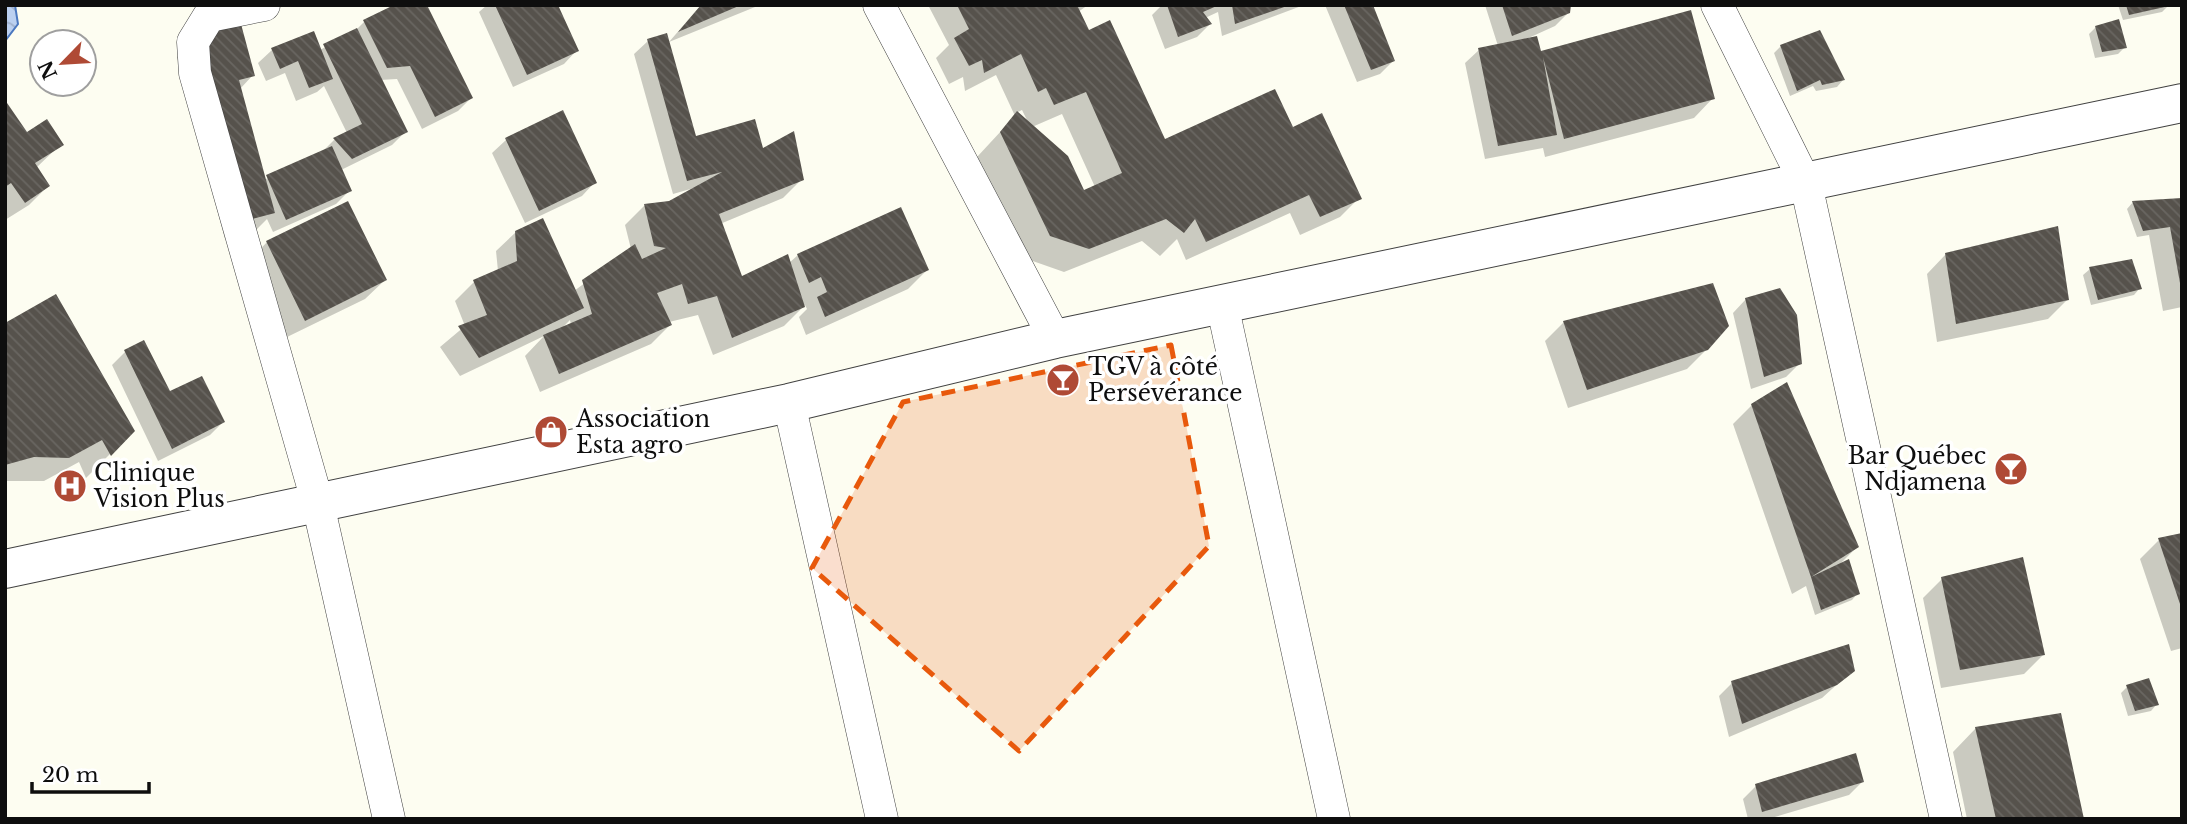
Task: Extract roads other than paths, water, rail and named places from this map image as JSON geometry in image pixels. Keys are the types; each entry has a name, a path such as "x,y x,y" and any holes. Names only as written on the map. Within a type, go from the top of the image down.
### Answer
{"street":[{"path":"264,5 209,16 193,42 195,73 318,504 389,819"},
{"path":"879,5 1055,340"},
{"path":"1717,5 1806,184 1946,819"},
{"path":"5,569 789,403 1055,340 1223,304 1806,184 2182,103"},
{"path":"1223,304 1334,819"},
{"path":"789,403 882,819"}],"water":[{"path":"5,5 15,5 18,24 5,41"}],"place":[{"name":"TGV à côté Persévérance","path":"1063,380"},
{"name":"Association Esta agro","path":"551,432"},
{"name":"Bar Québec Ndjamena","path":"2011,469"},
{"name":"Clinique Vision Plus","path":"70,486"}]}
